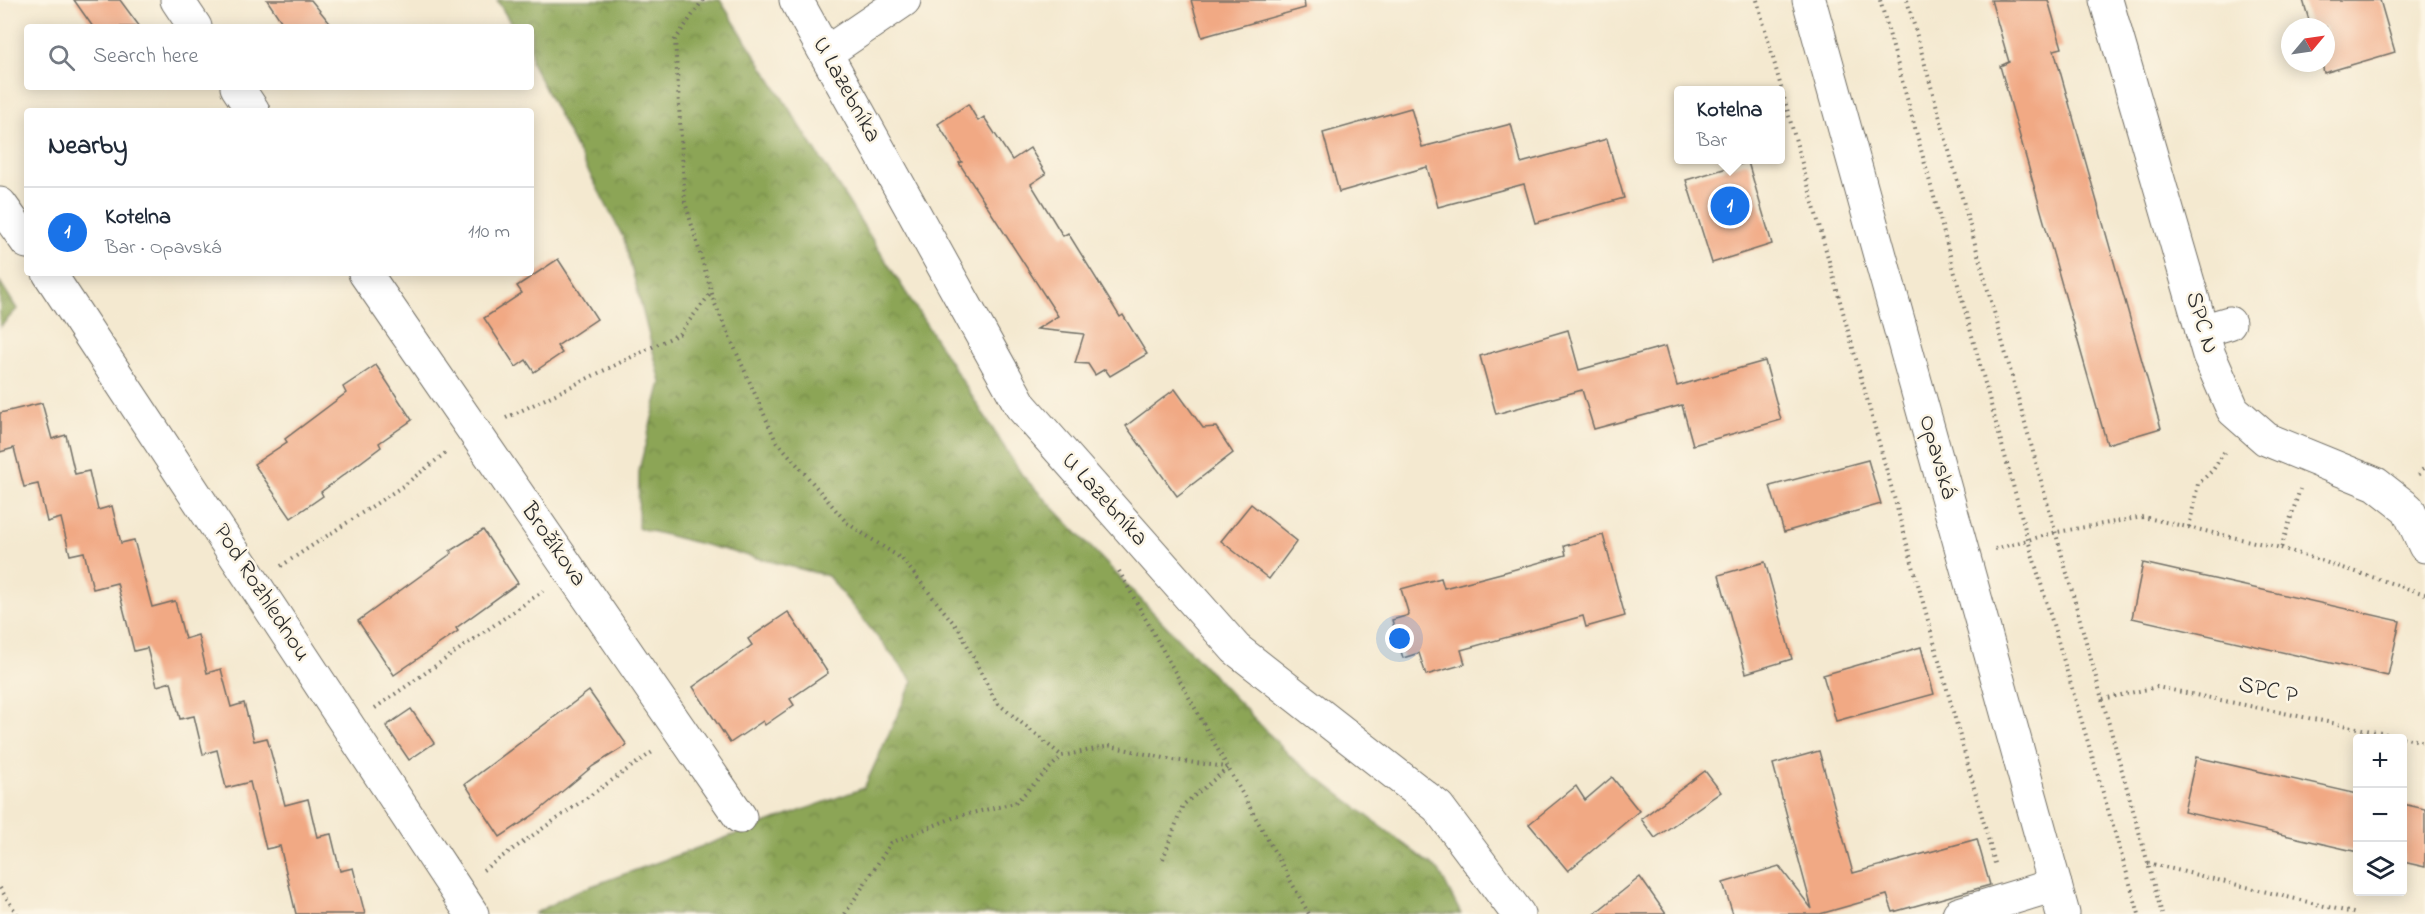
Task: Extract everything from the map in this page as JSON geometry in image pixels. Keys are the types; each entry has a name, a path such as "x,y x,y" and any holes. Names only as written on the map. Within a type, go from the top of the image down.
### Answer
{"street":[{"path":"177,0 193,24"},
{"name":"U Lazebníka","path":"796,0 1022,406 1236,649 1438,807 1518,914"},
{"path":"826,53 904,0"},
{"name":"Opavská","path":"1809,0 2059,900"},
{"name":"SPC N","path":"2106,0 2215,327 2209,355 2233,410 2266,439 2376,484 2408,509 2425,546"},
{"path":"239,90 251,108"},
{"path":"0,204 24,238"},
{"name":"Pod Rozhlednou","path":"51,276 464,901"},
{"name":"Brožíkova","path":"367,276 488,425 571,572 740,817"},
{"path":"1959,914 2012,898 2059,900"}],"path":[{"path":"703,0 675,40 685,202 712,292 776,438 847,523 902,559 960,631 996,702 1062,756"},
{"path":"1757,0 1781,86"},
{"path":"1880,0 2028,540 2139,914"},
{"path":"1907,0 2162,914"},
{"path":"1785,101 2001,883 2012,898"},
{"path":"255,584 403,486 488,425 679,334 712,292"},
{"path":"2189,527 2198,483 2225,454 2233,410"},
{"path":"2281,548 2310,456"},
{"path":"1965,558 2057,532 2143,517 2281,548 2425,594"},
{"path":"1114,561 1309,914"},
{"path":"405,686 571,572"},
{"name":"SPC P","path":"2103,699 2157,687 2425,742"},
{"path":"464,901 681,731"},
{"path":"845,914 891,843 955,817 1014,802 1062,756 1110,746 1173,760 1228,767"},
{"path":"1163,859 1183,805 1228,767"},
{"path":"2148,863 2357,914"},
{"path":"0,888 17,914"}],"green space":[{"path":"497,0 720,0 1022,475 1292,758 1439,871 1461,914 534,914 572,893 864,788 913,681 828,576 638,528 639,470 661,382 624,239 534,68 534,24 511,24"},
{"path":"0,282 17,309 0,327"}],"building":[{"path":"74,0 120,0 138,24 91,24"},
{"path":"267,0 311,0 331,24 283,24"},
{"path":"1191,0 1304,0 1305,8 1202,37"},
{"path":"1991,0 2048,0 2062,48 2054,50 2161,428 2107,444 2000,66 2009,62"},
{"path":"2303,0 2380,0 2395,52 2335,70 2335,18 2308,18"},
{"path":"968,104 978,121 984,117 1012,160 1030,148 1046,174 1031,184 1063,236 1068,233 1120,317 1123,315 1147,354 1110,376 1105,369 1095,375 1088,364 1075,363 1084,334 1037,329 1058,316 959,163 962,162 938,124"},
{"path":"1411,108 1422,147 1511,124 1521,163 1607,139 1624,198 1535,223 1524,184 1438,207 1427,167 1339,192 1323,133"},
{"path":"1741,164 1749,164 1772,244 1712,263 1686,180"},
{"path":"558,259 597,319 557,346 562,353 534,372 526,360 516,367 484,318 522,293 517,286"},
{"path":"1568,330 1579,370 1666,346 1677,386 1765,361 1781,420 1693,445 1682,405 1594,429 1582,390 1496,414 1480,356"},
{"path":"376,365 412,420 379,443 381,447 321,492 323,496 291,518 254,464 287,442 285,439 346,393 343,387"},
{"path":"1175,389 1203,428 1216,427 1233,453 1177,496 1126,426"},
{"path":"42,403 52,439 66,435 75,474 89,471 98,510 112,506 121,543 134,540 152,607 175,601 185,639 198,635 207,673 221,669 231,707 244,703 254,741 267,738 285,805 308,799 317,837 331,834 340,871 353,868 365,914 296,914 280,846 266,849 250,782 226,788 217,750 203,754 194,716 180,719 171,682 157,686 147,648 134,651 117,583 93,589 84,552 70,555 61,518 47,522 38,484 24,487 14,448 0,452 0,413"},
{"path":"1868,460 1881,504 1784,532 1770,486"},
{"path":"1251,504 1297,541 1269,579 1221,541"},
{"path":"483,530 518,583 456,628 458,631 394,675 358,621 452,553 450,551"},
{"path":"1603,535 1625,616 1586,627 1583,616 1461,650 1465,664 1426,675 1419,653 1403,658 1392,620 1409,615 1401,589 1441,578 1444,588 1505,572 1566,555 1564,546"},
{"path":"1765,562 1792,659 1746,673 1719,575"},
{"path":"2143,563 2400,621 2388,676 2132,618"},
{"path":"788,612 828,673 790,699 794,705 765,725 763,721 730,743 693,687 752,645 748,639"},
{"path":"1921,647 1934,694 1836,721 1823,675"},
{"path":"589,691 627,745 593,766 535,814 500,837 465,784"},
{"path":"411,709 434,743 409,760 386,726"},
{"path":"1819,751 1853,873 1977,839 1990,885 1893,912 1887,895 1820,914 1733,914 1723,883 1779,866 1812,909 1773,764"},
{"path":"2196,757 2353,793 2353,851 2184,812"},
{"path":"1705,771 1721,792 1655,838 1641,819"},
{"path":"1612,777 1639,811 1568,871 1529,824 1576,786 1585,800"},
{"path":"2407,805 2425,809 2425,867 2407,863"},
{"path":"1640,877 1666,914 1594,914"}],"place":[{"name":"Kotelna","path":"1730,206"}]}
